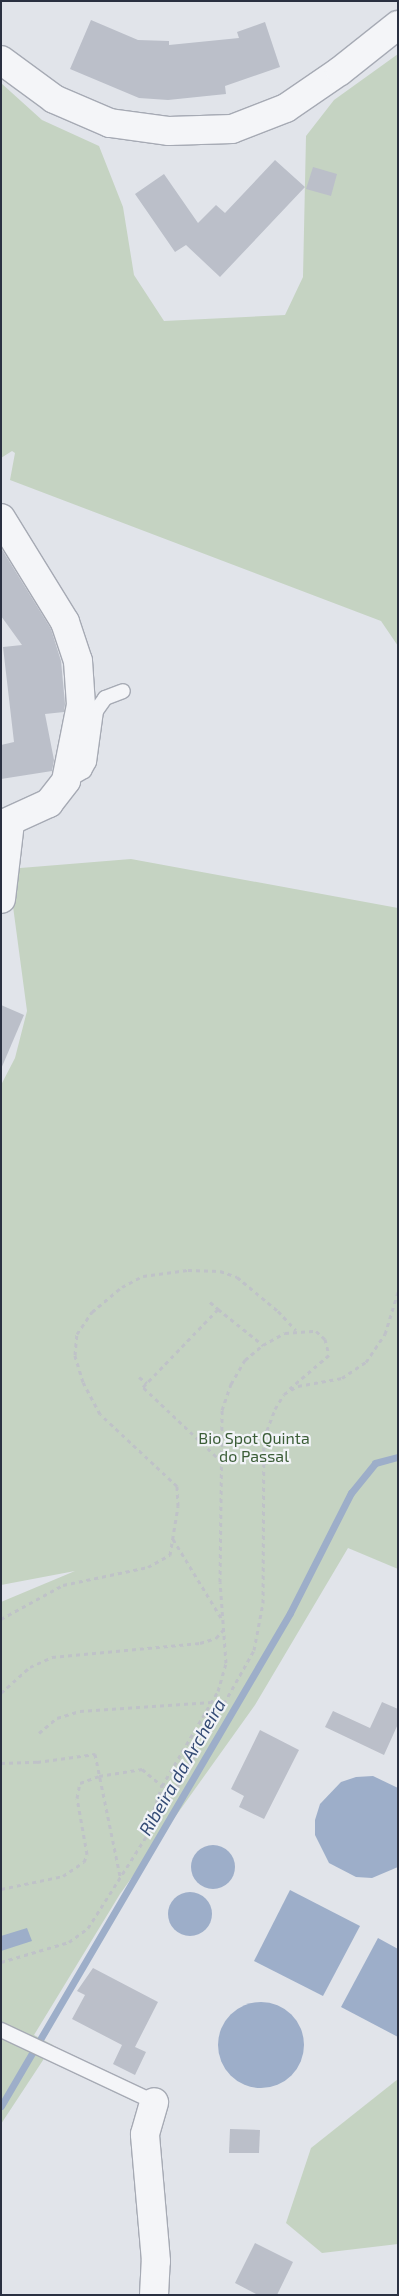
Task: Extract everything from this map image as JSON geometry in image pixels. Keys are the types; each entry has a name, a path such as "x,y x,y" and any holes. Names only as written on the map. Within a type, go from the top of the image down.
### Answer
{"street":[{"path":"1,60 54,99 110,123 169,131 232,128 286,108 340,72 398,25"},
{"path":"1,518 65,622 78,661 81,705 66,781 49,803 5,823 1,899"},
{"path":"154,2102 145,2134 156,2261 154,2295"}],"lane":[{"path":"66,781 84,771 89,762 96,711 105,698 123,691"},
{"path":"1,2030 154,2102"}],"path":[{"path":"1,1619 63,1585 148,1567 162,1561 170,1554 178,1506 177,1486 100,1414 83,1382 75,1355 77,1334 92,1312 122,1287 143,1276 188,1270 220,1270 236,1277 278,1311 296,1330"},
{"path":"284,1394 309,1382 342,1378 366,1362 385,1334 398,1292"},
{"path":"210,1302 263,1345"},
{"path":"218,1309 143,1387 222,1462"},
{"path":"1,1962 79,1937 88,1928 143,1839 240,1679 254,1650 263,1603 264,1438 284,1394 329,1355 325,1339 316,1331 296,1330 263,1345 245,1360 230,1384 222,1410 220,1582 226,1663 212,1702 162,1786 143,1839"},
{"path":"139,1377 147,1383"},
{"path":"172,1539 223,1622"},
{"path":"1,1693 30,1667 52,1657 200,1643 216,1638 224,1629"},
{"path":"39,1733 57,1718 80,1711 212,1702"},
{"path":"1,1763 37,1762 94,1754 120,1876"},
{"path":"1,1889 63,1876 84,1862 87,1854 77,1789 80,1783 99,1776 142,1769 162,1786"}],"green space":[{"path":"398,54 398,646 381,621 10,480 15,453 12,451 1,458 1,83 42,120 99,146 123,207 134,275 164,321 285,315 303,277 306,136 334,100"},
{"name":"Bio Spot Quinta do Passal","path":"131,859 398,908 398,1569 348,1548 255,1705 120,1894 34,2035 53,2045 1,2124 1,1602 75,1571 1,1585 1,1085 15,1058 27,1011 8,869"},
{"path":"398,2079 398,2244 322,2253 286,2223 311,2148"}],"water":[{"path":"373,1776 398,1788 398,1867 372,1878 356,1877 329,1863 315,1835 315,1820 320,1804 341,1782 356,1777"},
{"path":"209,1845 217,1845 229,1851 235,1867 229,1883 217,1889 209,1889 197,1883 191,1871 191,1863 197,1851"},
{"path":"290,1890 360,1926 323,1996 254,1961"},
{"path":"186,1892 194,1892 206,1898 212,1914 206,1930 194,1936 186,1936 174,1930 168,1918 168,1910 174,1898"},
{"path":"27,1928 32,1941 1,1951 1,1936"},
{"path":"378,1938 398,1949 398,2037 341,2007"},
{"path":"253,2002 269,2002 278,2005 292,2014 301,2028 304,2045 301,2062 292,2076 278,2085 269,2088 253,2088 237,2081 225,2069 218,2053 218,2037 225,2021 237,2009"}],"building":[{"path":"91,20 138,40 169,41 169,45 239,38 237,32 265,22 280,67 225,86 226,94 168,100 139,98 70,69"},
{"path":"275,160 305,187 220,277 186,245 175,252 135,194 164,174 198,223 216,205 225,213"},
{"path":"313,167 337,174 331,196 306,189"},
{"path":"1,548 51,629 61,661 65,704 64,712 45,714 54,760 52,771 1,779 1,745 14,742 3,647 22,645 1,616"},
{"path":"1,1005 24,1015 1,1069"},
{"path":"382,1702 398,1709 398,1724 384,1755 325,1727 333,1711 370,1728"},
{"path":"260,1730 299,1750 264,1819 239,1807 244,1796 231,1789"},
{"path":"93,1968 158,2002 135,2047 146,2052 135,2075 113,2064 122,2045 72,2019 85,1995 77,1991"},
{"path":"230,2129 260,2130 259,2153 229,2153"},
{"path":"255,2243 293,2262 277,2295 258,2295 235,2283"}],"waterway":[{"name":"Ribeira da Archeira","path":"1,2106 290,1613 351,1493 375,1463 398,1457"}]}
